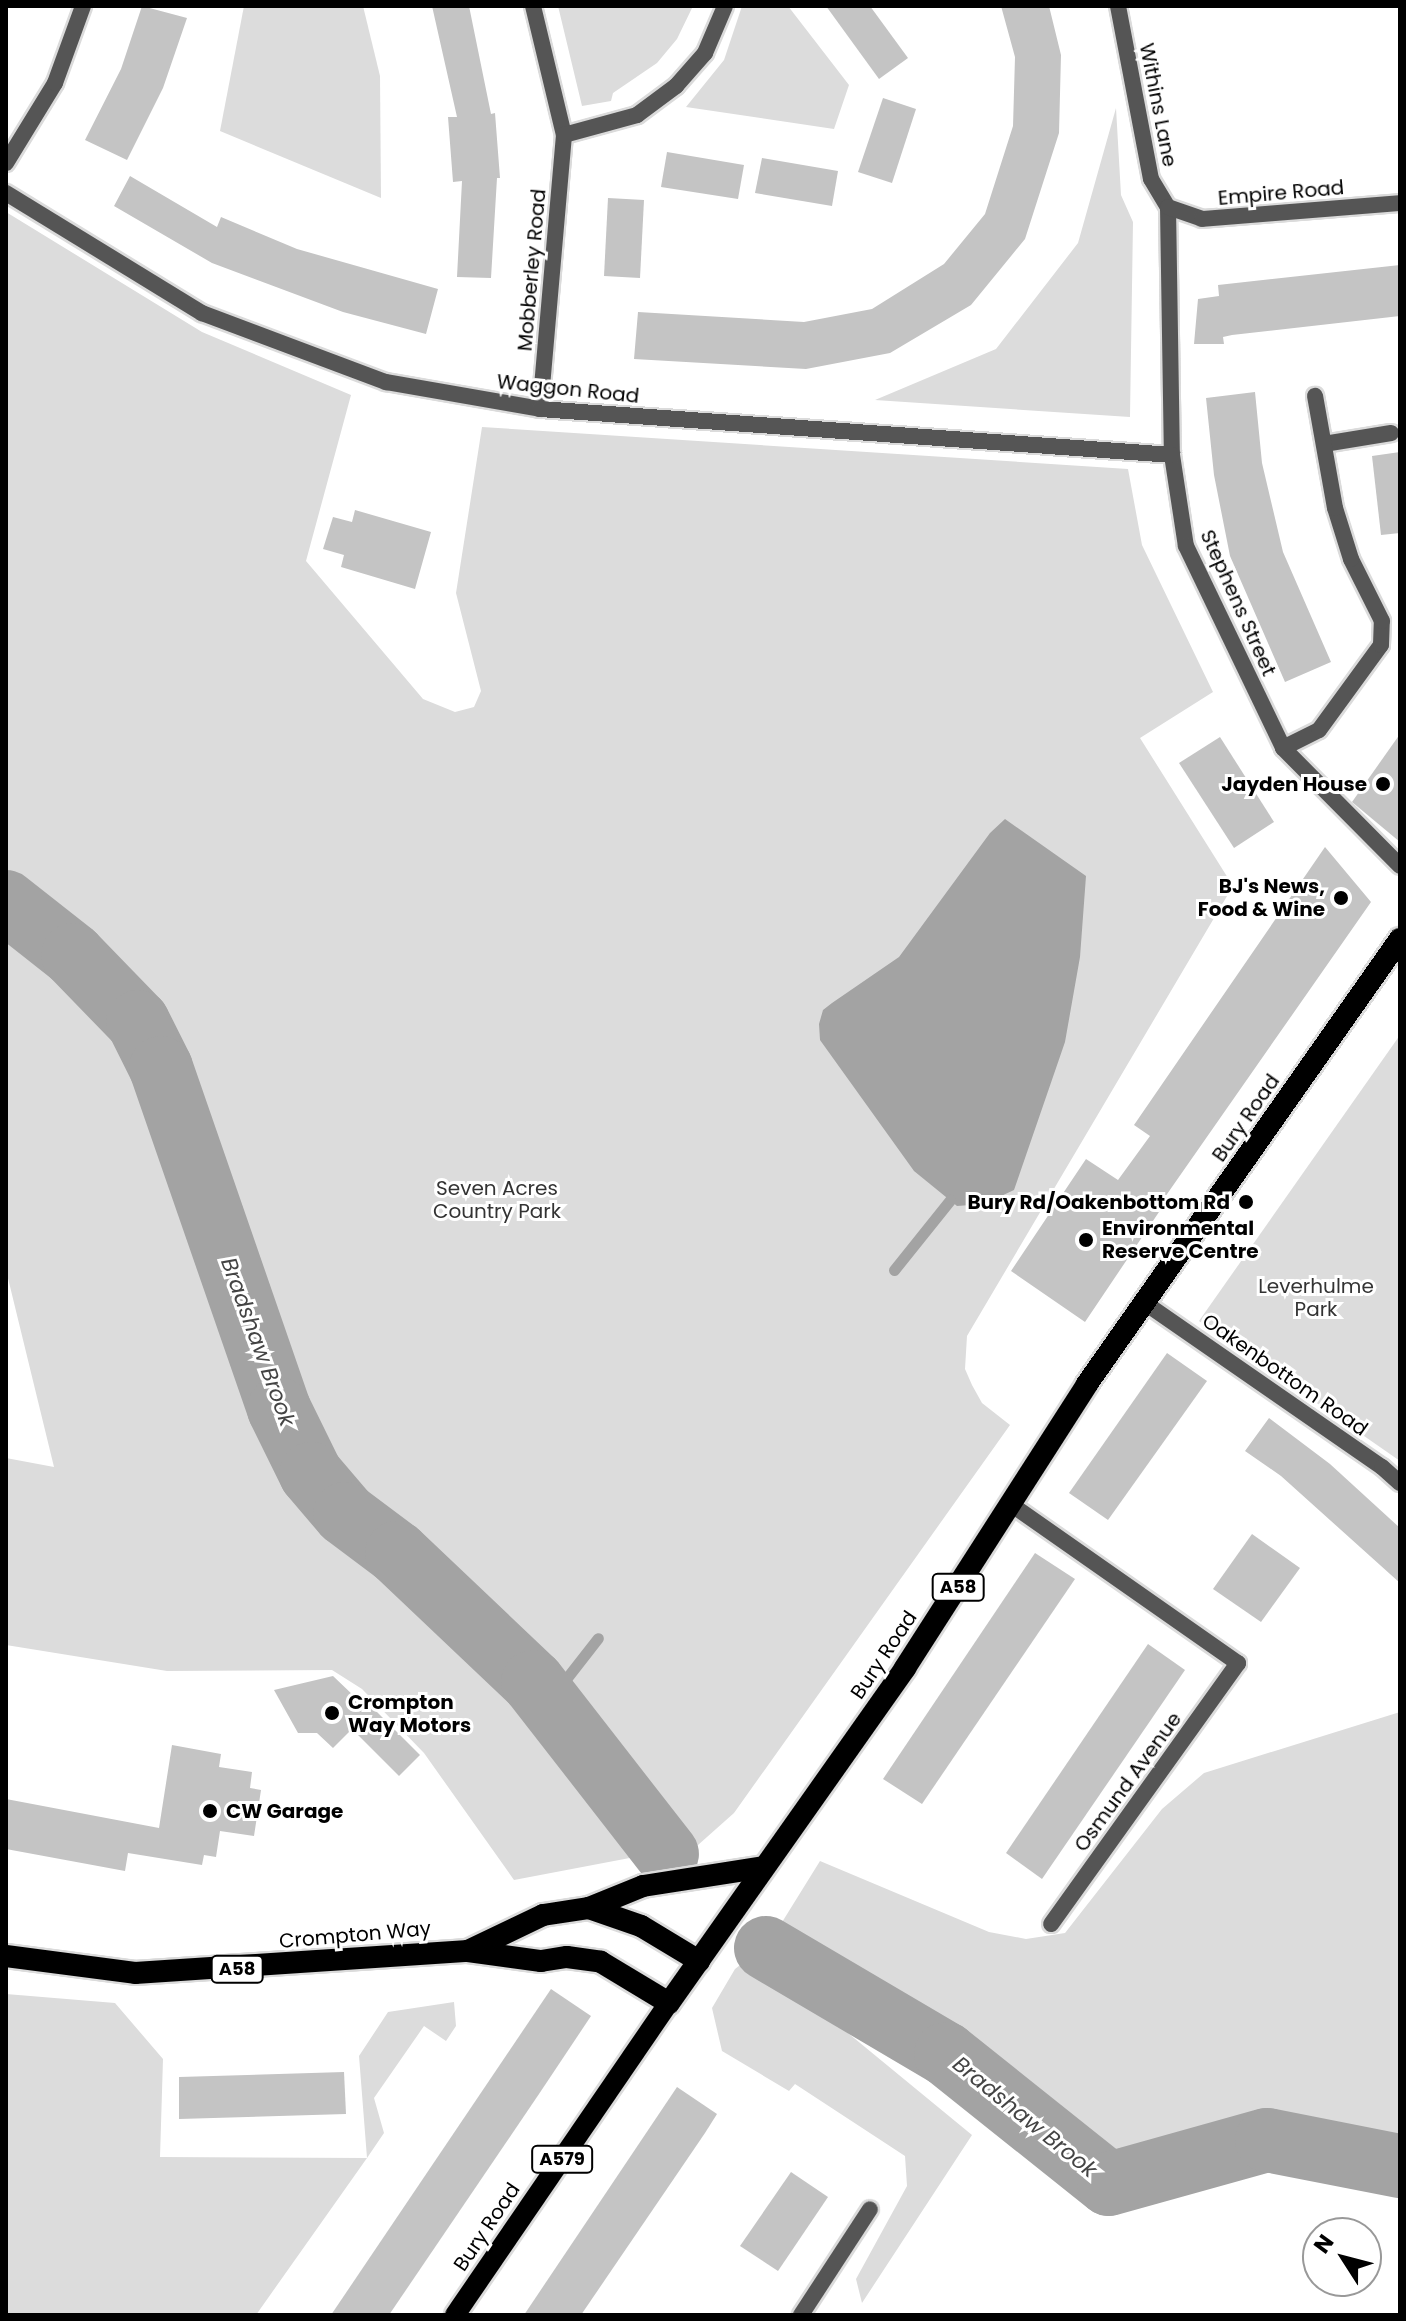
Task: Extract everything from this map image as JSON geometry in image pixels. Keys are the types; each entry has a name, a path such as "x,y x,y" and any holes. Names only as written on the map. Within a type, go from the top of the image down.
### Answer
{"highway":[{"name":"Bury Road","path":"669,2003 905,1668 1087,1384 1399,942"},
{"name":"Crompton Way","path":"468,1951 543,1915 589,1908 643,1886 764,1867"},
{"name":"A58","path":"589,1908 641,1926 699,1961"},
{"name":"Crompton Way","path":"6,1956 135,1973 468,1951 541,1961 567,1957 601,1962 669,2003"}],"main road":[{"name":"Bury Road","path":"455,2315 669,2003"}],"street":[{"path":"6,163 55,83 83,6"},
{"name":"Mobberley Road","path":"533,6 564,135 540,409"},
{"path":"564,135 637,115 676,86 705,53 725,6"},
{"name":"Withins Lane","path":"1118,6 1151,179 1168,207"},
{"name":"Waggon Road","path":"6,193 202,313 386,382 540,409 1172,455"},
{"name":"Empire Road","path":"1168,207 1202,219 1400,203"},
{"name":"Stephens Street","path":"1168,207 1172,455 1186,546 1283,748 1400,866"},
{"path":"1283,748 1319,730 1381,645 1382,621 1351,559 1335,508 1315,396"},
{"path":"1324,444 1391,433"},
{"name":"Oakenbottom Road","path":"1145,1303 1382,1467 1400,1483"},
{"name":"Osmund Avenue","path":"1012,1505 1238,1663 1051,1924"},
{"path":"801,2315 870,2209"}],"green space":[{"path":"244,6 363,6 380,76 381,198 220,131"},
{"path":"558,6 693,6 677,39 657,63 613,93 611,101 582,106"},
{"path":"742,6 788,6 849,85 834,129 686,107 724,60"},
{"path":"1116,108 1121,195 1133,222 1130,417 875,400 996,349 1078,243"},
{"name":"Seven Acres Country Park","path":"6,212 202,332 351,395 306,561 423,699 455,712 474,707 481,691 456,593 482,427 1128,469 1142,545 1213,692 1140,738 1233,886 967,1336 965,1369 972,1385 982,1403 1010,1425 734,1813 698,1845 514,1880 424,1753 362,1689 332,1670 167,1671 6,1645 6,1458 54,1467 6,1270"},
{"name":"Leverhulme Park","path":"1400,1035 1400,1461 1199,1321"},
{"path":"1400,1712 1400,2166 1267,2140 1109,2184 946,2054 766,1948 820,1861 989,1932 1026,1939 1065,1933 1162,1809 1204,1773"},
{"path":"753,1955 972,2135 862,2303 856,2279 907,2186 905,2156 795,2084 789,2091 722,2051 712,2008 735,1969"},
{"path":"6,1994 115,2003 163,2059 160,2157 367,2158 256,2315 6,2315"},
{"path":"454,2002 456,2026 446,2041 424,2026 374,2098 384,2133 367,2158 359,2056 388,2012"}],"shaded area":[{"path":"1005,819 1086,876 1080,957 1065,1042 1014,1190 984,1204 957,1206 914,1171 820,1040 819,1024 823,1010 899,957 990,833"}],"building":[{"path":"142,6 187,18 163,88 127,160 85,140 121,69"},
{"path":"432,6 469,6 491,114 495,113 500,178 497,178 491,278 457,277 462,181 453,182 448,117 457,117"},
{"path":"826,6 870,6 908,58 879,79"},
{"path":"1001,6 1049,6 1061,55 1059,133 1025,239 971,305 890,353 806,369 634,359 638,312 804,322 872,309 944,264 985,214 1013,126 1015,57"},
{"path":"883,98 916,109 892,183 858,172"},
{"path":"667,152 744,165 738,199 661,187"},
{"path":"762,158 838,171 832,206 755,193"},
{"path":"130,176 217,227 221,217 297,249 438,289 426,334 343,312 212,263 114,206"},
{"path":"608,198 644,200 640,278 604,276"},
{"path":"1400,265 1400,316 1232,335 1223,337 1224,344 1194,344 1198,299 1219,296 1218,285"},
{"path":"1255,392 1262,463 1283,552 1331,662 1285,682 1230,556 1214,475 1206,398"},
{"path":"1400,452 1400,533 1381,535 1372,456"},
{"path":"355,510 431,532 415,589 341,567 344,555 323,549 333,517 352,522"},
{"name":"Jayden House","path":"1400,734 1400,842 1352,802"},
{"path":"1220,737 1274,822 1234,848 1179,763"},
{"path":"1325,847 1371,902 1158,1207 1161,1209 1085,1322 1011,1271 1086,1159 1118,1180 1150,1136 1134,1125"},
{"path":"1167,1353 1207,1381 1108,1520 1069,1493"},
{"path":"1269,1418 1330,1464 1400,1528 1400,1583 1281,1476 1245,1451"},
{"path":"1252,1534 1300,1568 1261,1622 1213,1589"},
{"path":"1035,1553 1075,1579 922,1804 883,1779"},
{"path":"1148,1644 1185,1670 1042,1879 1006,1853"},
{"name":"Crompton Way Motors","path":"333,1676 355,1697 358,1693 420,1755 399,1776 352,1729 333,1748 317,1733 298,1733 274,1690"},
{"path":"172,1745 221,1754 219,1767 252,1772 250,1788 261,1790 254,1836 220,1831 216,1857 204,1855 202,1865 128,1853 125,1871 6,1849 6,1799 159,1828"},
{"path":"551,1989 591,2016 541,2091 389,2315 331,2315"},
{"path":"344,2072 346,2114 179,2119 179,2077"},
{"path":"677,2087 717,2114 705,2133 581,2315 524,2315"},
{"path":"791,2172 828,2197 778,2271 740,2246"}],"waterway":[{"name":"Bradshaw Brook","path":"6,902 73,955 138,1022 161,1068 279,1409 311,1474 345,1514 397,1553 533,1682 667,1854"},
{"path":"894,1270 950,1200"},
{"path":"548,1702 598,1638"},
{"name":"Bradshaw Brook","path":"766,1948 946,2054 1109,2184 1267,2140 1400,2166"}],"place":[{"name":"Jayden House","path":"1383,784"},
{"name":"BJ's News, Food & Wine","path":"1341,898"},
{"name":"Bury Rd/Oakenbottom Rd","path":"1246,1202"},
{"name":"Environmental Reserve Centre","path":"1086,1240"},
{"name":"Crompton Way Motors","path":"332,1713"},
{"name":"CW Garage","path":"210,1811"}]}
